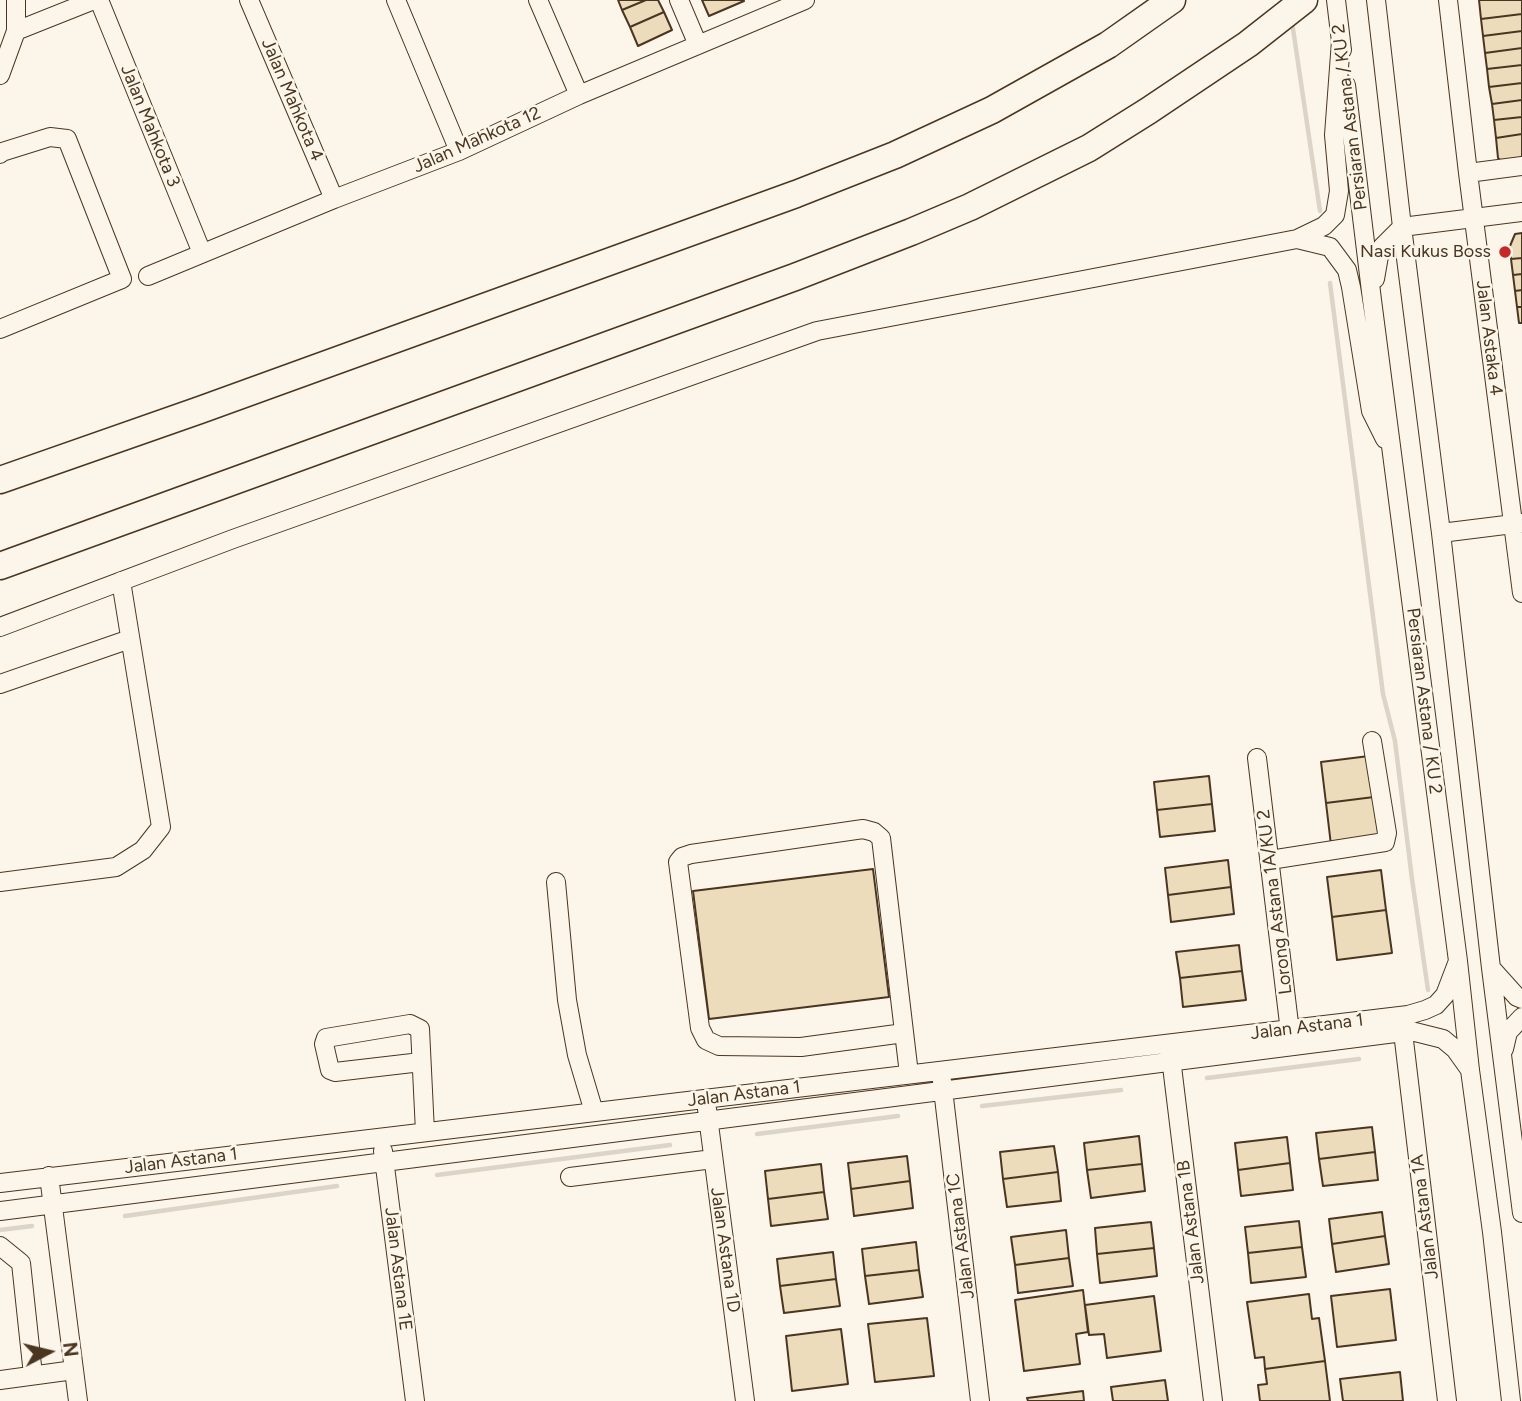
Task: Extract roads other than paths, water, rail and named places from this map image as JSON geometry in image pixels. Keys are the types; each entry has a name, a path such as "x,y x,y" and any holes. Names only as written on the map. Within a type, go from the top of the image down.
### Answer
{"highway":[{"path":"0,480 796,194 895,155 992,110 1108,45 1172,0"},
{"path":"0,566 782,281 971,207 1088,148 1148,111 1248,44 1304,0"}],"street":[{"path":"0,75 16,31 16,0"},
{"path":"16,31 95,0"},
{"name":"Jalan Mahkota 3","path":"95,0 202,253"},
{"name":"Jalan Mahkota 4","path":"249,0 334,199"},
{"path":"396,0 459,151"},
{"path":"538,0 579,95"},
{"path":"679,0 698,45"},
{"name":"Jalan Mahkota 12","path":"148,276 459,151 579,95 805,0"},
{"name":"Persiaran Astana / KU 2","path":"1336,0 1511,1401"},
{"name":"Persiaran Astana / KU 2","path":"1376,0 1522,1213"},
{"name":"Jalan Astaka 4","path":"1448,0 1474,218 1518,523 1522,593"},
{"path":"0,627 246,534 817,331 1297,239 1324,226 1335,215 1339,191 1334,135 1341,41"},
{"path":"0,154 50,137 67,139 122,279 0,329"},
{"path":"1468,173 1522,166"},
{"path":"1372,300 1382,247 1402,227 1522,212"},
{"path":"1297,239 1330,247 1347,270 1371,411 1392,455"},
{"path":"1441,533 1518,523"},
{"path":"0,882 116,867 143,850 161,827 121,581"},
{"path":"0,684 130,639"},
{"path":"1270,860 1385,842 1387,833 1372,741"},
{"name":"Lorong Astana 1A/KU 2","path":"1257,758 1291,1038"},
{"path":"904,1033 801,1047 719,1046 706,1040 700,1028 678,862 682,857 691,854 863,829 874,832 881,838 909,1074"},
{"path":"556,882 567,1000 577,1055 594,1112"},
{"name":"Jalan Astana 1","path":"0,1211 1171,1062 1425,1010 1436,1005 1446,995 1458,961"},
{"path":"1491,968 1517,997 1522,999"},
{"path":"1503,1065 1508,1032 1522,1017"},
{"path":"421,1062 335,1072 330,1070 324,1044 326,1038 410,1024 420,1029 425,1132"},
{"name":"Jalan Astana 1","path":"0,1183 1169,1043 1411,1031 1443,1039 1455,1049 1470,1070"},
{"name":"Jalan Astana 1A","path":"1403,1032 1447,1401"},
{"name":"Jalan Astana 1B","path":"1169,1043 1213,1401"},
{"name":"Jalan Astana 1C","path":"941,1070 980,1401"},
{"name":"Jalan Astana 1D","path":"706,1098 745,1401"},
{"name":"Jalan Astana 1E","path":"381,1137 415,1401"},
{"path":"570,1177 713,1159"},
{"path":"49,1176 78,1401"},
{"path":"0,1246 21,1263 33,1375"},
{"path":"0,1380 74,1370"}],"waterway":[{"path":"1292,22 1320,211"},
{"path":"1330,283 1383,694 1395,741 1428,990"},
{"path":"1207,1078 1359,1059"},
{"path":"982,1106 1121,1090"},
{"path":"757,1134 898,1116"},
{"path":"437,1175 670,1145"},
{"path":"125,1216 337,1186"},
{"path":"0,1230 32,1226"}],"place":[{"name":"Nasi Kukus Boss","path":"1505,252"}]}
